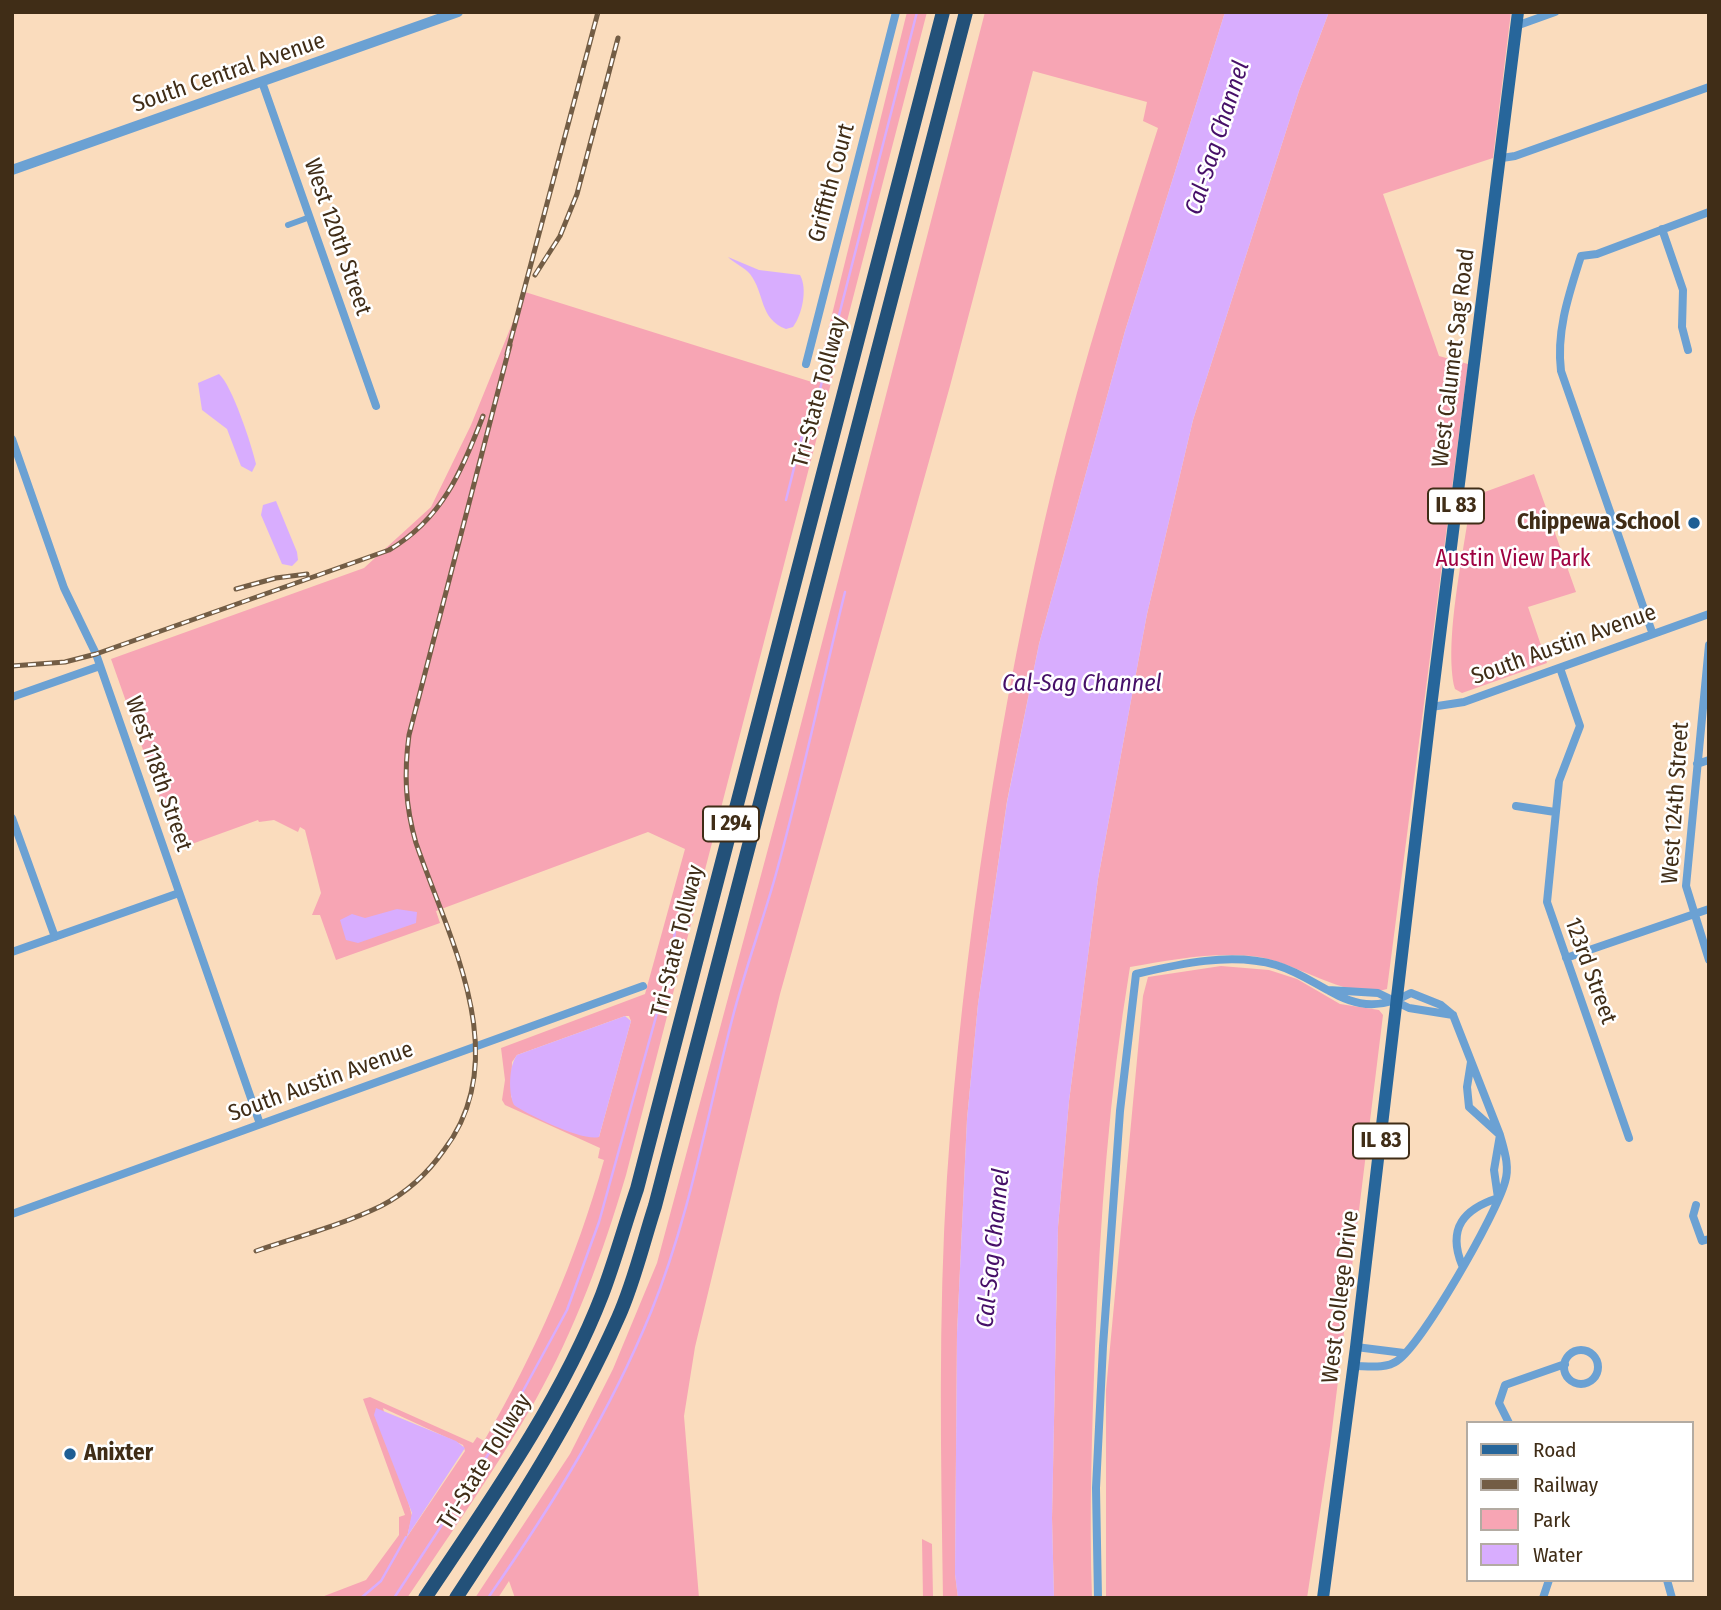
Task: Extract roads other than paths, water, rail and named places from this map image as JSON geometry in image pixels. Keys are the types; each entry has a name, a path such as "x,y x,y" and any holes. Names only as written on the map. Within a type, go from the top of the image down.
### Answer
{"highway":[{"name":"Tri-State Tollway","path":"425,1598 510,1471 553,1394 602,1296 610,1272 637,1189 943,12"},
{"name":"Tri-State Tollway","path":"456,1598 527,1492 570,1415 620,1315 647,1231 966,12"}],"main road":[{"name":"West Calumet Sag Road","path":"1397,1001 1517,19"},
{"name":"West College Drive","path":"1323,1598 1354,1366 1397,1001"}],"street":[{"name":"South Central Avenue","path":"12,170 458,12"},
{"name":"Griffith Court","path":"806,364 896,12"},
{"path":"1517,19 1555,12"},
{"name":"West 120th Street","path":"262,82 376,406"},
{"path":"1502,158 1515,156 1709,87"},
{"path":"1652,632 1563,379 1559,351 1564,314 1581,256 1597,254 1709,212"},
{"path":"288,225 310,217"},
{"path":"1662,229 1683,290 1682,327 1688,350"},
{"name":"West 118th Street","path":"12,439 64,588 100,666 260,1124"},
{"name":"South Austin Avenue","path":"1431,707 1464,702 1652,632 1709,614"},
{"name":"West 124th Street","path":"1709,645 1686,886 1709,960"},
{"path":"12,697 100,666"},
{"name":"123rd Street","path":"1560,668 1580,726 1559,781 1547,902 1629,1138"},
{"path":"1697,764 1709,761"},
{"path":"1516,806 1555,812"},
{"path":"12,818 55,937"},
{"path":"12,952 179,892"},
{"path":"1566,958 1709,909"},
{"path":"1098,1598 1096,1514 1103,1346 1120,1111 1136,974 1178,965 1232,960 1275,965 1327,990 1378,993 1409,1008 1454,1014"},
{"name":"South Austin Avenue","path":"12,1214 643,986"},
{"path":"1354,1366 1391,1364 1413,1345 1442,1303 1498,1198 1494,1170 1500,1135 1454,1014 1441,1005 1411,993 1397,1001"},
{"path":"1471,1060 1467,1087 1469,1107 1500,1135"},
{"path":"1462,1265 1455,1238 1462,1220 1473,1206 1498,1198"},
{"path":"1696,1205 1693,1216 1702,1241 1709,1239"},
{"path":"1356,1348 1405,1353"},
{"path":"1508,1421 1499,1403 1506,1385 1565,1364 1570,1355 1584,1350 1597,1360 1598,1370 1592,1380 1575,1383 1567,1375 1565,1364"}],"water":[{"name":"Cal-Sag Channel","path":"1225,12 1329,12 1299,91 1193,420 1147,614 1098,879 1069,1101 1058,1227 1052,1518 1054,1598 958,1598 955,1574 957,1333 967,1119 978,1004 1007,802 1039,644 1125,331"},
{"path":"728,257 759,270 800,275 804,287 803,302 793,327 786,329 771,319 755,281 745,269"},
{"path":"219,374 230,390 246,431 256,464 252,472 241,466 227,429 202,410 198,383"},
{"path":"276,501 297,552 298,560 292,566 282,564 261,515 263,505"},
{"path":"397,909 417,912 416,923 358,943 346,940 340,920 352,914 365,918"},
{"path":"625,1016 631,1021 599,1137 569,1132 514,1105 510,1079 517,1055"},
{"path":"376,1408 456,1441 465,1448 407,1537 412,1513 374,1415"}],"waterway":[{"path":"786,500 802,436 819,393 917,12"},
{"path":"488,1598 556,1495 598,1424 635,1350 665,1276 697,1165 738,999 784,845 845,592"},
{"path":"394,1598 491,1450 567,1310 599,1222 672,959 676,920"},
{"path":"361,1598 381,1581 406,1537"}],"railway":[{"path":"507,354 598,12"},
{"path":"535,275 560,236 577,194 618,38"},
{"path":"256,1251 351,1219 399,1195 416,1182 438,1158 465,1114 474,1076 475,1037 469,998 458,958 412,829 406,789 406,763 409,735 510,345"},
{"path":"12,666 65,662 96,654 389,550 423,524 448,492 467,456 483,416"},
{"path":"236,589 276,578 307,574"}],"place":[{"name":"Chippewa School","path":"1694,523"},
{"name":"Anixter","path":"70,1454"}],"park label":[{"name":"Austin View Park","path":"1513,560"}]}
